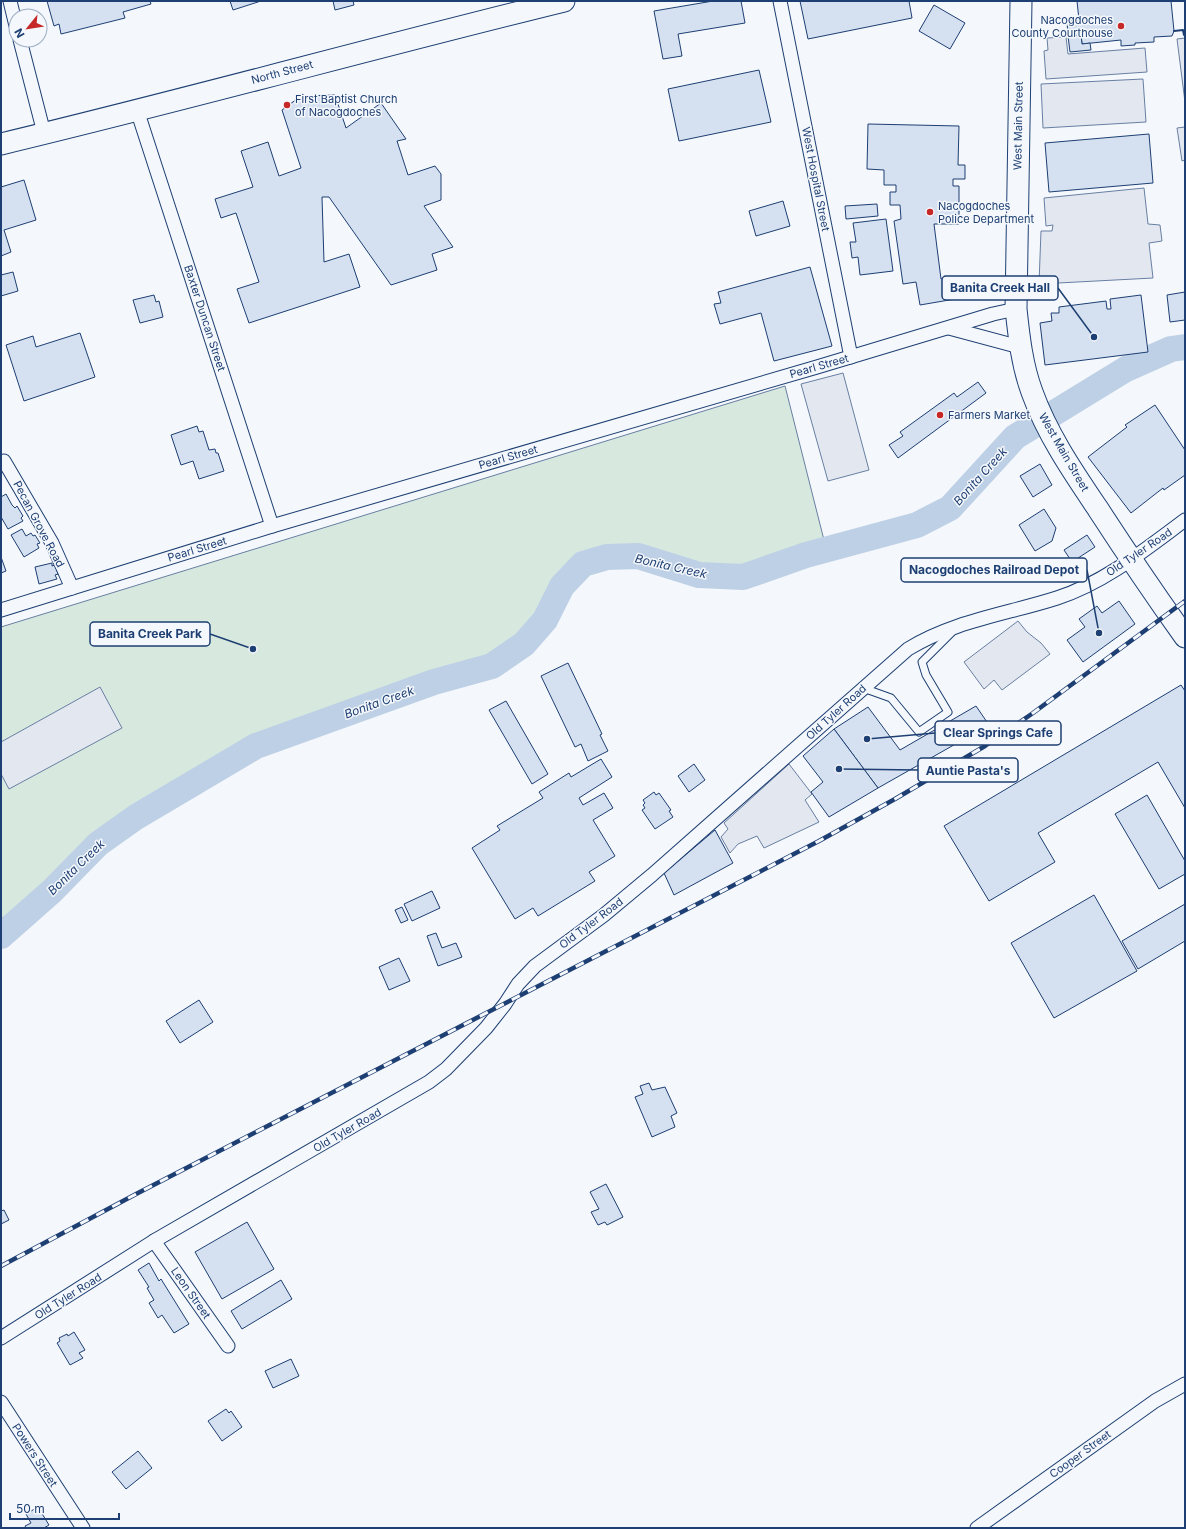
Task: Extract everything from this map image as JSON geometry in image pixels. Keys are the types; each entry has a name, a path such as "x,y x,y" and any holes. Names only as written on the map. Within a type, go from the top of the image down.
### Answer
{"main road":[{"name":"North Street","path":"1,144 564,1"},
{"name":"West Main Street","path":"1021,1 1016,309 1020,347 1028,380 1040,412 1056,443 1131,559 1185,637"}],"street":[{"name":"West Hospital Street","path":"780,1 851,357"},
{"path":"22,48 44,133"},
{"name":"Baxter Duncan Street","path":"137,110 272,526"},
{"name":"Pearl Street","path":"1,610 272,526 994,314 1016,309"},
{"path":"949,328 1020,347"},
{"name":"Pecan Grove Road","path":"4,461 52,543 72,588"},
{"name":"Old Tyler Road","path":"1,1338 154,1241 411,1094 446,1069 486,1028 525,975 604,915 652,875 908,649 936,634 957,626 1058,598 1088,585 1131,559 1185,520"},
{"name":"Leon Street","path":"154,1241 228,1346"},
{"name":"Cooper Street","path":"977,1528 1154,1401 1185,1384"},
{"name":"Powers Street","path":"1,1402 83,1528"}],"lane":[{"path":"863,688 891,698 919,732 948,712 926,675 922,662 957,626"}],"shaded area":[{"path":"1066,37 1068,54 1145,48 1147,72 1046,79 1044,51 1048,50 1047,38"},
{"path":"1185,38 1185,102 1177,39"},
{"path":"1143,79 1146,122 1043,128 1041,84"},
{"path":"1185,127 1185,160 1182,161 1177,128"},
{"path":"1144,188 1148,224 1160,225 1162,241 1149,243 1153,278 1039,284 1041,231 1052,231 1053,225 1046,226 1044,198"},
{"path":"843,373 869,470 828,481 801,384"},
{"path":"785,386 825,544 741,575 700,572 639,552 607,553 580,561 558,583 539,619 521,639 489,659 253,740 154,801 92,843 50,886 1,919 1,627"},
{"path":"1018,621 1050,654 1002,690 994,680 984,689 964,662"},
{"path":"100,687 122,728 9,789 1,774 1,742"},
{"path":"789,764 812,794 805,800 819,822 764,848 757,836 738,844 730,853 721,837 728,829 724,823"}],"building":[{"path":"47,1 150,1 151,4 123,12 125,18 61,34 59,24 54,26"},
{"path":"230,1 261,1 233,10"},
{"path":"333,1 353,1 354,5 335,10"},
{"path":"713,1 741,1 745,23 678,34 682,56 663,59 654,11"},
{"path":"800,1 909,1 912,18 808,39"},
{"name":"Nacogdoches County Courthouse","path":"1077,1 1171,1 1174,31 1172,36 1154,37 1154,42 1135,43 1135,45 1121,46 1121,40 1082,44 1081,35 1068,36 1067,21 1079,20"},
{"path":"934,5 965,23 950,49 919,31"},
{"path":"1081,35 1082,44 1090,43 1091,50 1070,52 1068,36"},
{"path":"759,70 771,122 679,141 668,89"},
{"path":"335,95 346,128 381,103 406,139 397,141 408,175 435,166 441,174 441,200 424,206 453,247 432,254 437,270 391,285 329,197 322,197 324,262 349,254 360,287 249,323 237,289 259,282 236,213 221,218 215,199 253,187 241,151 268,142 279,176 301,168 282,110 301,96"},
{"name":"Nacogdoches Police Department","path":"868,124 959,126 958,165 965,165 965,179 953,179 953,186 959,186 959,224 934,224 941,279 952,277 955,299 920,305 916,282 903,284 894,221 901,219 900,205 890,205 890,192 896,192 896,185 884,185 884,170 867,169"},
{"path":"1149,134 1153,183 1049,192 1045,143"},
{"path":"24,180 36,220 4,230 11,252 1,256 1,187"},
{"path":"783,201 790,226 756,236 749,211"},
{"path":"877,204 878,216 846,219 845,206"},
{"path":"886,219 893,271 860,275 858,257 852,258 850,242 856,242 853,223"},
{"path":"810,267 832,346 774,361 761,313 720,324 714,304 721,303 718,292"},
{"path":"13,272 18,291 1,296 1,275"},
{"path":"1185,292 1185,320 1170,322 1167,295"},
{"path":"154,295 156,302 159,301 163,317 140,323 133,300"},
{"path":"1141,295 1148,352 1045,365 1040,323 1052,321 1051,313 1059,313 1059,307 1106,301 1107,309 1111,309 1110,299"},
{"path":"80,333 95,377 24,401 6,345 33,336 36,347"},
{"name":"Farmers Market","path":"978,382 986,393 898,458 889,445 903,436 900,432 954,393 957,397"},
{"path":"1155,405 1185,450 1185,475 1164,490 1163,488 1131,513 1088,457 1127,427 1125,425"},
{"path":"197,426 199,432 203,431 209,450 215,449 216,453 218,453 224,471 199,479 193,461 181,465 171,435"},
{"path":"1040,464 1052,485 1033,497 1020,476"},
{"path":"6,494 12,505 15,508 17,506 23,516 21,518 23,521 8,529 1,517 1,497"},
{"path":"1044,509 1056,528 1052,541 1035,551 1019,525"},
{"path":"22,529 26,536 31,533 33,536 35,535 40,543 37,544 39,548 24,557 11,535"},
{"path":"1087,535 1095,547 1072,562 1064,550"},
{"path":"1,557 6,571 1,573"},
{"path":"52,563 52,566 55,565 58,574 55,575 57,579 39,584 35,567"},
{"path":"1119,601 1135,624 1083,662 1067,640 1085,627 1079,619 1097,606 1102,613"},
{"path":"568,663 602,734 600,735 608,751 588,761 581,744 575,747 541,676"},
{"path":"1181,685 1185,691 1185,808 1158,762 1038,833 1055,862 989,901 944,826"},
{"path":"506,701 548,774 532,784 489,710"},
{"path":"976,706 989,725 878,788 834,729 868,707 900,750"},
{"path":"834,729 878,788 829,817 811,792 823,782 803,756"},
{"path":"601,759 612,777 579,798 583,805 604,793 613,808 593,820 615,856 589,872 595,881 538,916 533,908 515,919 472,848 500,830 497,826 543,798 539,792 569,773 571,777"},
{"path":"694,764 705,780 689,792 678,776"},
{"path":"654,792 656,795 659,793 671,810 669,811 673,817 655,829 642,810 645,808 643,805 645,803 643,800"},
{"path":"1147,795 1185,861 1185,874 1159,889 1115,814"},
{"path":"715,830 733,863 674,895 664,873"},
{"path":"432,891 440,908 412,921 404,904"},
{"path":"1094,895 1137,971 1054,1018 1011,943"},
{"path":"1185,904 1185,941 1138,969 1122,941"},
{"path":"402,907 408,920 401,923 395,910"},
{"path":"436,933 442,948 456,943 462,957 438,966 427,936"},
{"path":"399,958 410,981 389,990 379,967"},
{"path":"199,1000 213,1022 180,1043 166,1021"},
{"path":"649,1083 652,1090 665,1087 677,1113 671,1116 675,1127 652,1137 635,1097 643,1094 640,1086"},
{"path":"606,1184 623,1217 607,1225 605,1222 598,1225 591,1212 599,1209 590,1192"},
{"path":"4,1210 9,1220 1,1224 1,1211"},
{"path":"247,1222 274,1269 222,1299 195,1252"},
{"path":"149,1263 159,1281 161,1279 189,1324 174,1333 162,1315 158,1318 149,1303 154,1300 147,1288 149,1287 138,1270"},
{"path":"281,1280 292,1299 242,1329 231,1311"},
{"path":"74,1332 85,1350 79,1353 83,1358 70,1365 57,1343 60,1341 59,1338 67,1334 68,1336"},
{"path":"291,1359 299,1376 273,1388 265,1371"},
{"path":"226,1409 229,1413 231,1411 242,1427 222,1441 208,1421"},
{"path":"138,1451 152,1468 126,1489 112,1472"},
{"path":"38,1507 49,1525 44,1528 26,1528 25,1526 31,1523 26,1514"}],"waterway":[{"name":"Bonita Creek","path":"1,936 52,891 98,844 136,817 256,746 434,682 492,666 524,644 545,620 562,586 583,564 607,557 638,556 699,575 743,577 806,555 917,525 950,508 1015,437 1126,369 1171,349 1185,347"}],"railway":[{"path":"1,1266 138,1193 819,841 895,799 985,746 1033,713 1185,601"}],"wall":[{"path":"1174,31 1183,30 1185,35"}],"place":[{"name":"Nacogdoches County Courthouse","path":"1121,26"},
{"name":"First Baptist Church of Nacogdoches","path":"287,105"},
{"name":"Nacogdoches Police Department","path":"930,212"},
{"name":"Banita Creek Hall","path":"1094,337"},
{"name":"Farmers Market","path":"940,415"},
{"name":"Nacogdoches Railroad Depot","path":"1099,633"},
{"name":"Banita Creek Park","path":"253,649"},
{"name":"Clear Springs Cafe","path":"867,739"},
{"name":"Auntie Pasta's","path":"839,769"}]}
